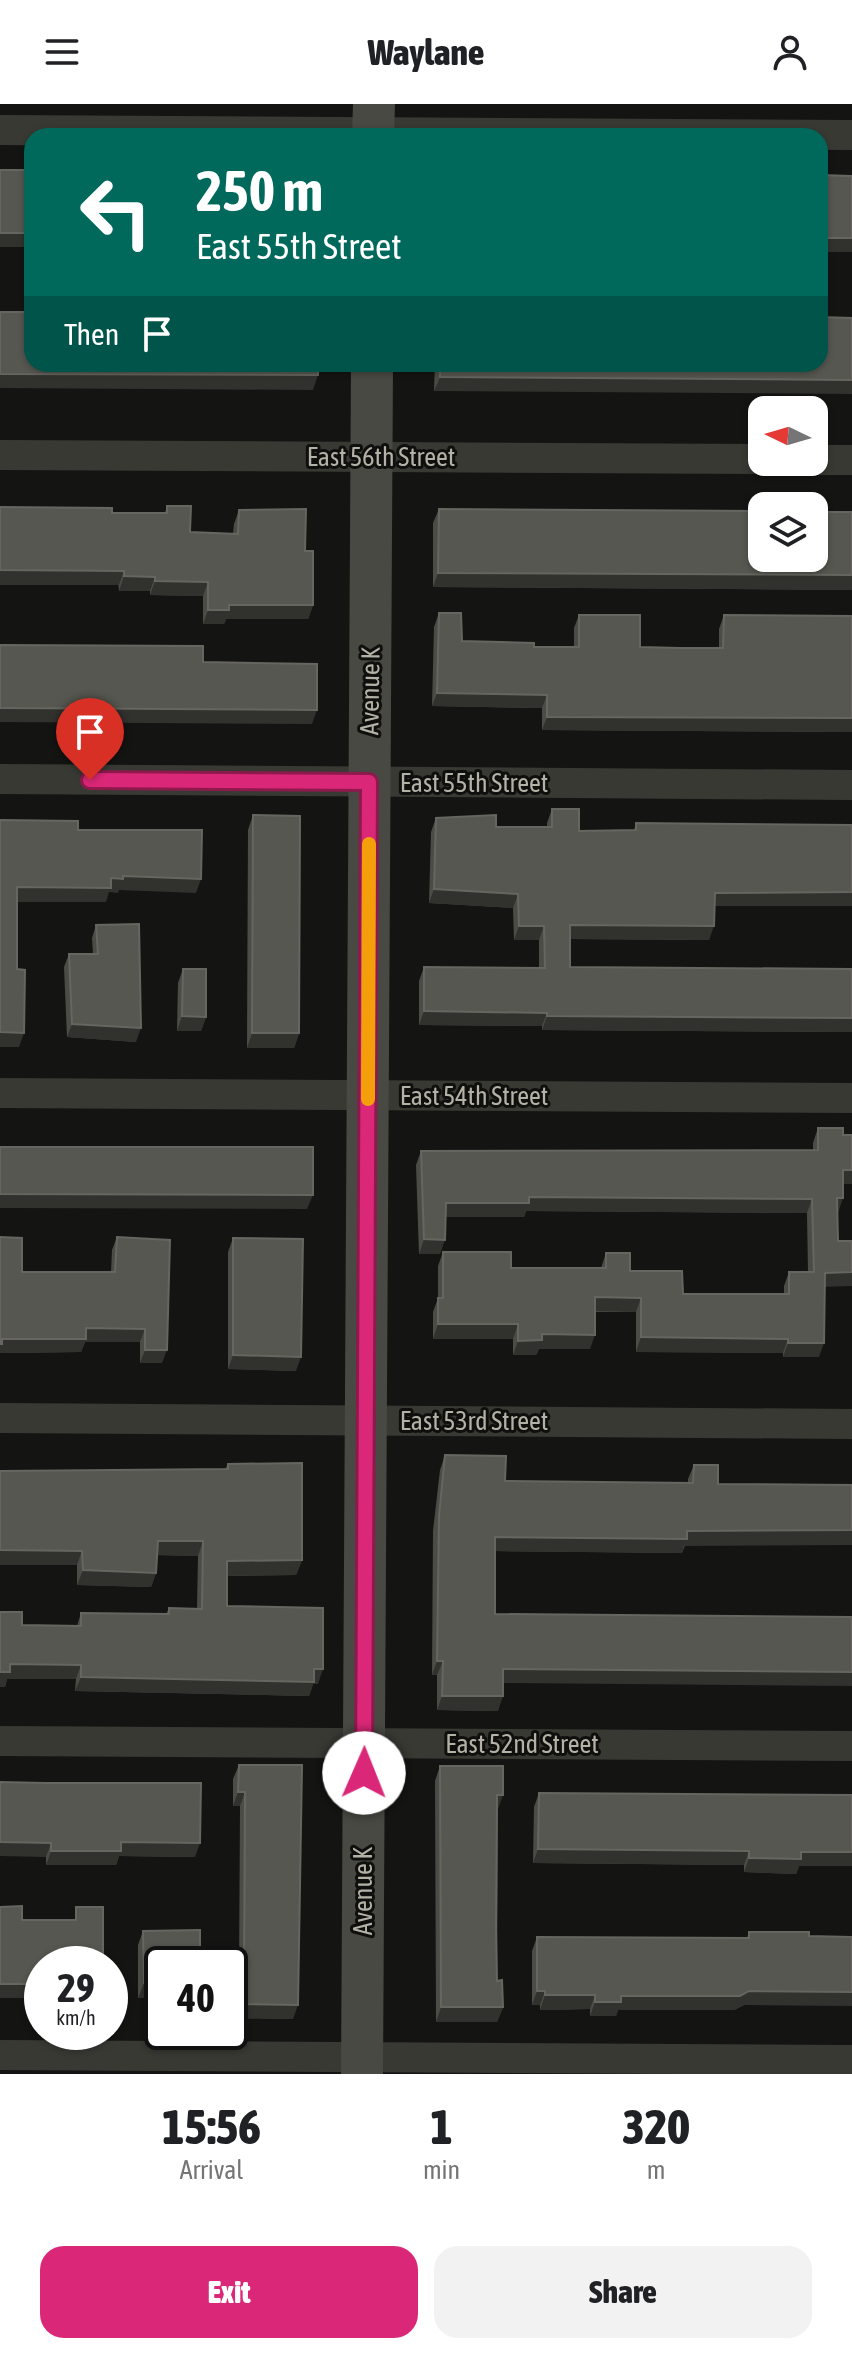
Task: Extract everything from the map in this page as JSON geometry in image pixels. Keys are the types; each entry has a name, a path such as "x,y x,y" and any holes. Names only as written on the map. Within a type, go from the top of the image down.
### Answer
{"street":[{"path":"125,128 374,124 548,128"},
{"path":"0,130 24,130"},
{"path":"828,134 852,135"},
{"name":"Avenue K","path":"362,2065 372,372"},
{"name":"East 56th Street","path":"0,455 748,459"},
{"path":"828,460 852,460"},
{"name":"East 55th Street","path":"0,779 852,785"},
{"name":"East 54th Street","path":"0,1093 852,1098"},
{"name":"East 53rd Street","path":"0,1418 852,1424"},
{"name":"East 52nd Street","path":"0,1741 852,1746"},
{"path":"0,2055 362,2065 852,2060"}],"building":[{"path":"0,170 24,170 24,233 0,233"},
{"path":"828,175 852,176 852,238 828,238"},
{"path":"0,312 24,312 24,372 318,372 318,375 0,374"},
{"path":"828,317 852,318 852,380 440,377 440,372 828,372"},
{"path":"167,506 191,506 190,532 238,534 239,510 306,509 305,551 313,551 313,605 229,605 229,610 208,610 208,582 155,581 155,577 124,576 124,571 0,570 0,507 112,508 112,513 167,513"},
{"path":"439,509 748,511 748,572 828,572 828,512 852,512 852,575 438,573"},
{"path":"439,613 461,613 462,641 534,643 534,647 579,647 579,615 640,615 640,647 680,648 723,648 724,615 852,616 852,718 547,717 547,695 437,693"},
{"path":"0,645 203,646 203,662 317,664 317,710 0,708"},
{"path":"552,809 579,809 579,831 636,830 636,823 852,825 852,892 715,893 714,926 570,925 570,967 852,969 852,1018 547,1016 547,1013 424,1011 424,967 545,968 544,926 519,926 518,894 434,889 436,818 496,815 496,827 552,827"},
{"path":"253,815 300,816 299,1033 252,1033"},
{"path":"0,820 78,821 78,830 202,830 201,879 123,876 123,879 111,878 111,888 17,887 17,969 25,970 24,1033 0,1032"},
{"path":"139,924 141,1028 72,1024 69,954 98,954 96,925"},
{"path":"183,969 206,969 206,1017 182,1016"},
{"path":"818,1128 843,1128 843,1135 852,1135 852,1170 843,1170 843,1198 837,1198 838,1241 852,1241 852,1272 825,1273 824,1343 788,1343 788,1339 641,1337 641,1298 595,1297 595,1335 542,1334 542,1340 518,1341 518,1324 438,1324 438,1298 443,1298 443,1252 511,1252 511,1268 606,1268 606,1253 630,1253 630,1271 682,1271 683,1294 789,1294 789,1272 814,1272 812,1199 529,1197 529,1203 446,1203 445,1240 424,1239 421,1151 818,1150"},
{"path":"0,1147 313,1147 313,1195 0,1194"},
{"path":"0,1237 22,1238 22,1272 115,1272 117,1237 170,1240 167,1350 145,1350 145,1329 86,1328 86,1339 2,1339 0,1344"},
{"path":"233,1238 303,1239 301,1357 233,1355"},
{"path":"445,1455 506,1456 505,1481 693,1483 694,1465 718,1465 718,1484 852,1485 852,1530 687,1531 687,1539 495,1537 495,1614 852,1617 852,1672 503,1669 503,1696 442,1696 443,1661 437,1661 439,1516"},
{"path":"302,1463 302,1560 227,1561 227,1606 323,1608 323,1669 314,1669 314,1682 81,1677 81,1665 10,1664 10,1672 0,1672 0,1612 22,1612 22,1625 81,1626 81,1613 169,1614 169,1608 202,1609 203,1541 158,1541 156,1573 83,1570 82,1551 0,1550 0,1471 228,1469 228,1464"},
{"path":"239,1765 302,1765 298,2005 248,2004 248,1946 244,1946 245,1792 238,1792"},
{"path":"440,1766 503,1766 503,1795 497,1795 496,1927 497,1981 502,1980 503,2007 441,2007"},
{"path":"0,1782 201,1783 200,1843 121,1842 121,1851 51,1851 51,1843 0,1842"},
{"path":"539,1793 852,1795 852,1852 801,1852 801,1859 749,1858 749,1851 538,1849"},
{"path":"22,1906 22,1920 76,1920 76,1907 103,1907 103,1946 24,1946 24,1984 0,1984 0,1907"},
{"path":"200,1930 200,1946 144,1946 144,1983 143,1931"},
{"path":"749,1932 809,1932 809,1936 852,1937 852,1992 749,1991 740,1996 621,1996 621,2002 595,2002 595,1995 545,1995 545,1991 537,1991 537,1937 749,1938"}],"slow traffic":[{"path":"368,1099 369,844"}],"route":[{"path":"90,780 369,782 364,1773"}]}
